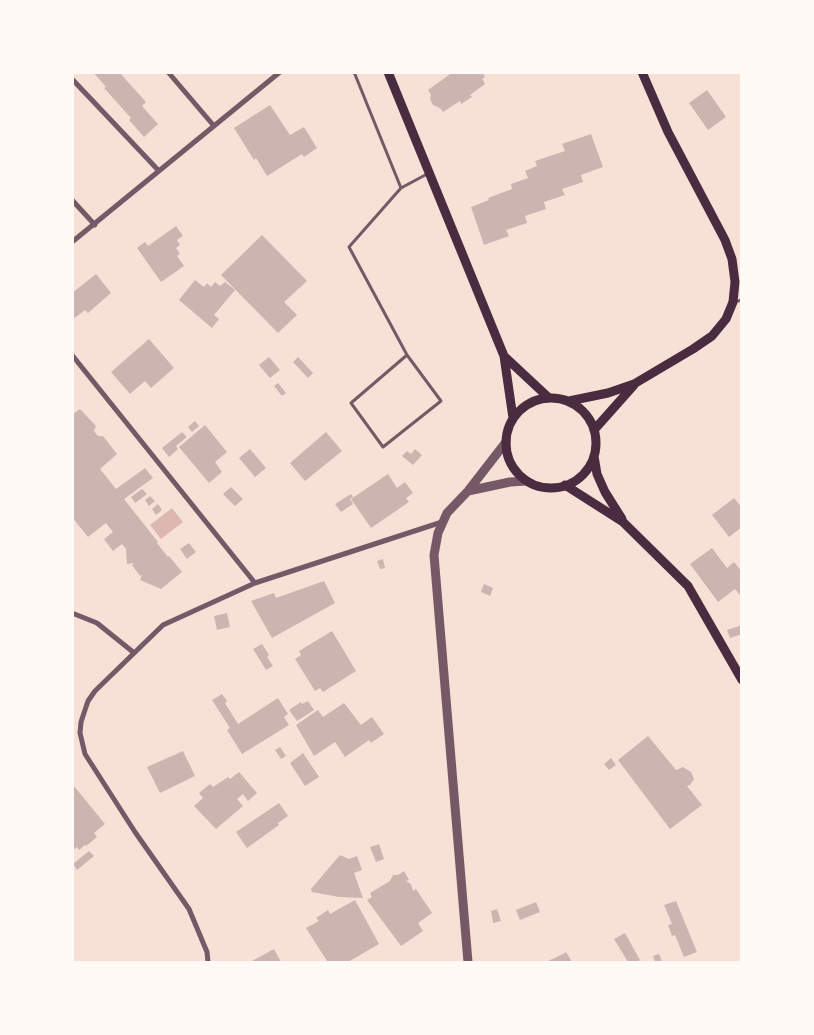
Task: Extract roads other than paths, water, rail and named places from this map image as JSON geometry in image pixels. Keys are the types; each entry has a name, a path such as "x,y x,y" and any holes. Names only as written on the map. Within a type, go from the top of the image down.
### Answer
{"main road":[{"path":"388,72 504,356 513,418"},
{"path":"569,401 580,408 594,430 596,443 594,456 588,468 578,479 566,485 552,488 539,486 527,481 515,471 508,457 506,442 507,429 522,407 535,400 549,398 569,401 608,393 634,384 712,336 726,319 737,301 732,259 725,240 668,132 642,72"},
{"path":"504,356 549,398"},
{"path":"594,430 634,384"},
{"path":"594,456 597,474 605,492 624,522"},
{"path":"566,485 624,522 688,586 742,680"}],"street":[{"path":"168,72 214,126"},
{"path":"72,242 280,72"},
{"path":"72,79 159,171"},
{"path":"72,200 95,225"},
{"path":"72,355 255,583"},
{"path":"468,962 435,567 436,543 442,522 453,505 468,491 506,442"},
{"path":"468,491 510,482 527,481"},
{"path":"208,962 207,952 189,909 135,832 90,764 83,749 80,733 81,722 88,701 94,691 162,625 255,583 442,522"},
{"path":"72,614 97,623 133,652"},
{"path":"72,730 80,733"}],"lane":[{"path":"354,72 401,188"},
{"path":"407,355 351,403 383,447 441,401 407,355 349,247 401,188 429,173"}]}
